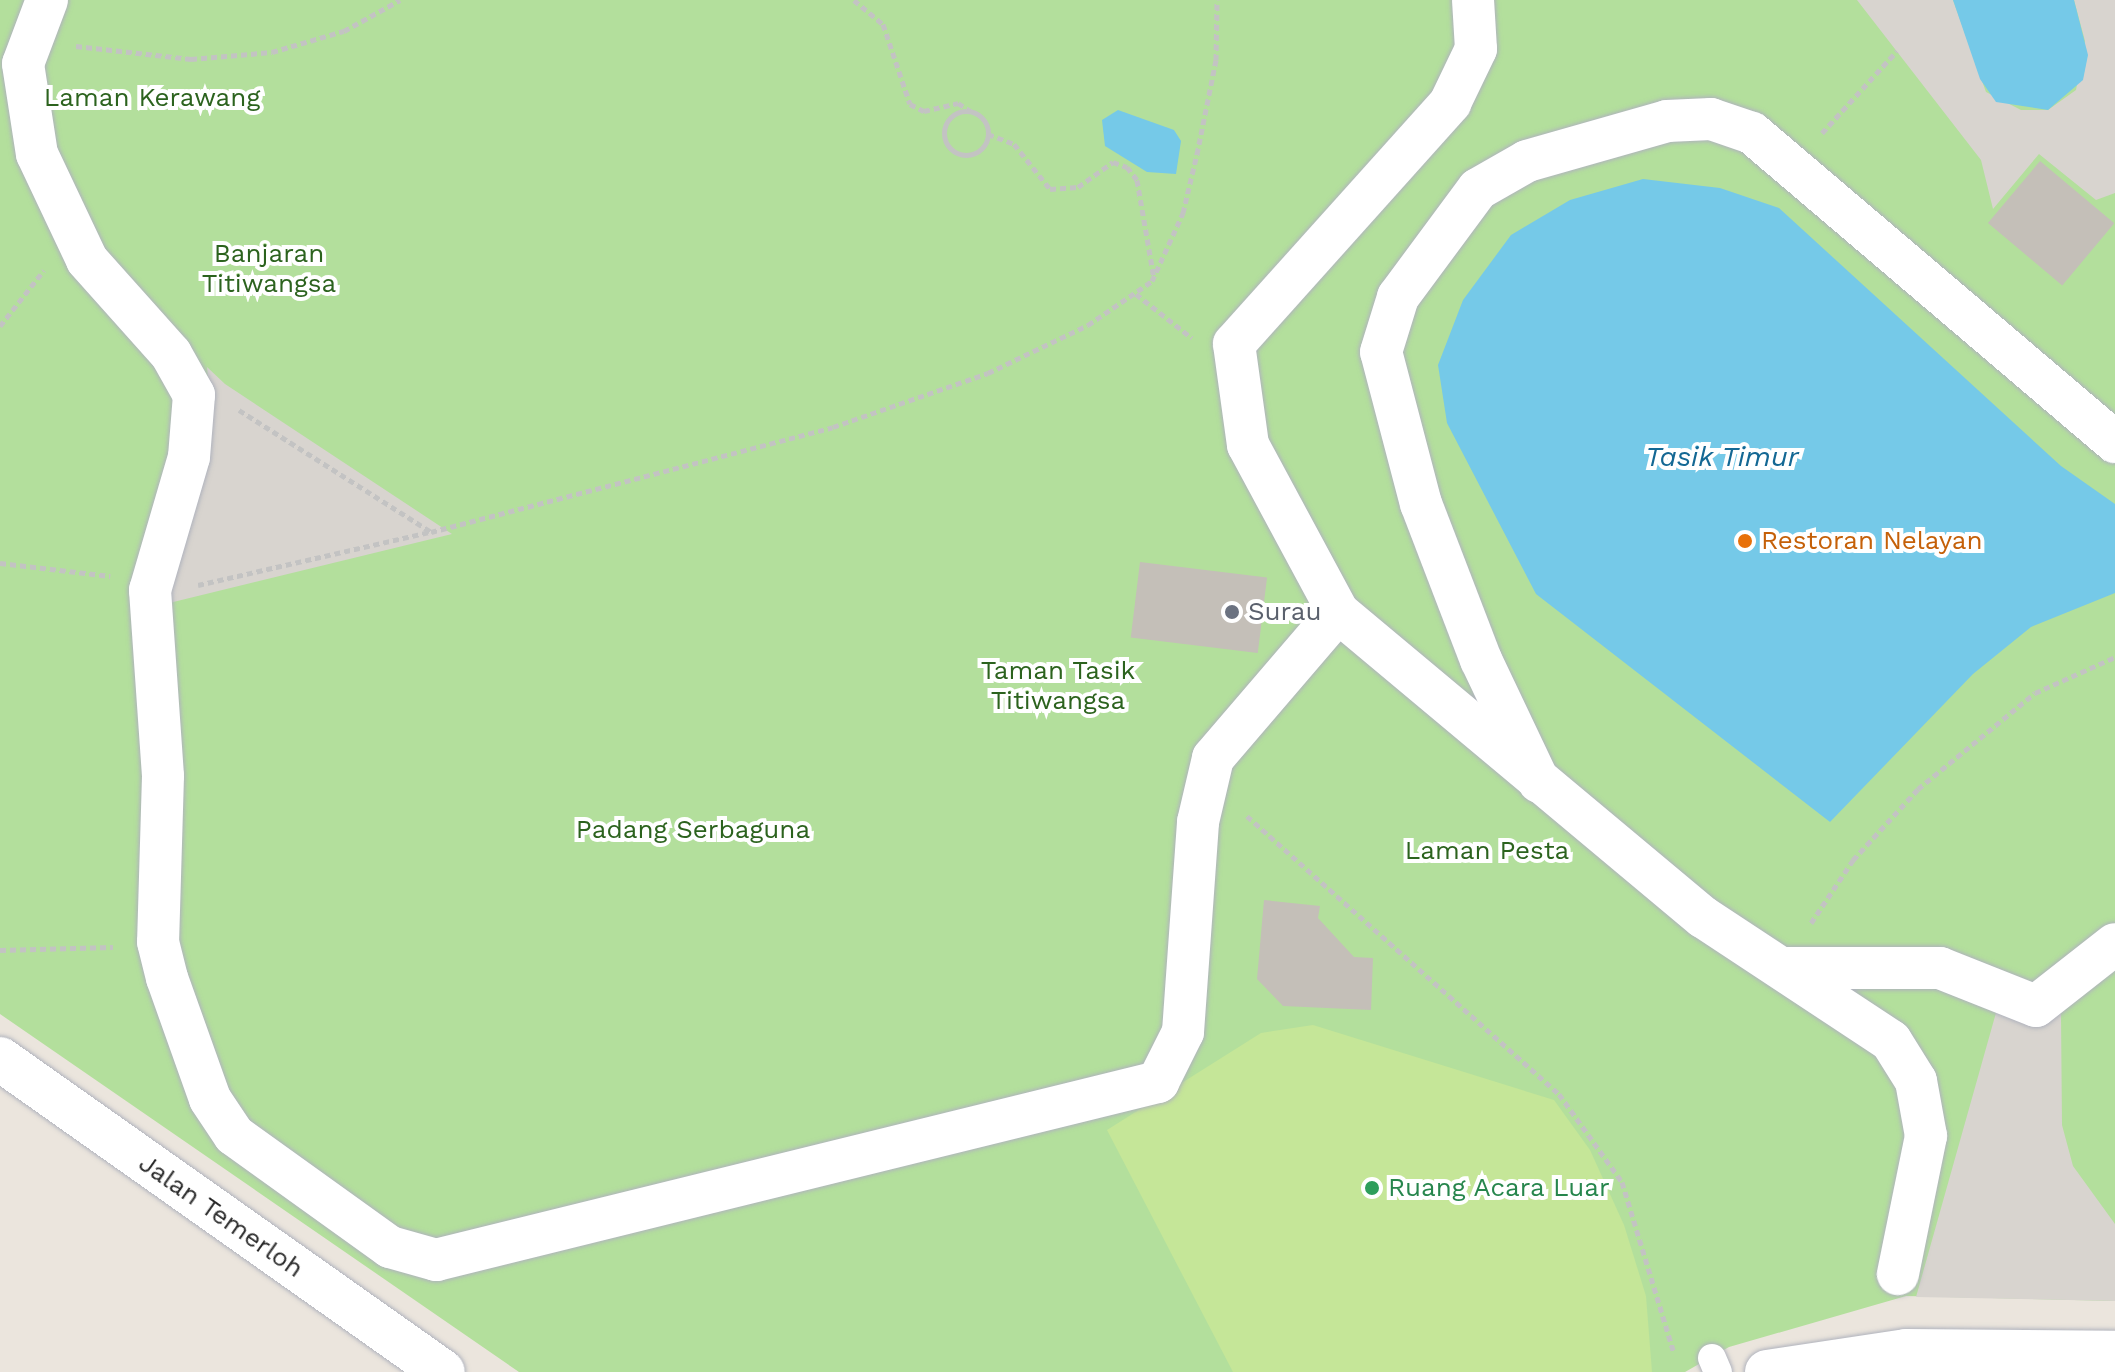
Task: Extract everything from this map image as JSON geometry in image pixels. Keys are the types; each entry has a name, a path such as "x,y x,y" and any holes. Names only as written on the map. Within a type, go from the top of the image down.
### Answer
{"street":[{"path":"1473,0 1476,49 1450,103 1244,327 1232,361 1248,445 1338,612 1703,917 1891,1041 1916,1081 1926,1136 1898,1274"},
{"path":"39,18 22,90 65,227 103,282 185,373 195,429 150,596 163,776 158,942 210,1099 227,1128 390,1247 417,1259 457,1257 1158,1082 1183,1032 1207,780 1213,758 1338,612"},
{"path":"1539,782 1481,660 1393,413 1381,352 1398,297 1478,189 1527,161 1667,121 1711,119 1752,133 1794,163 2115,442"},
{"path":"1783,968 1940,968 2036,1006 2115,944"},
{"name":"Jalan Temerloh","path":"0,1059 443,1372"},
{"path":"1767,1372 1906,1351 2115,1353"}],"path":[{"path":"39,18 147,56 235,56 307,45 400,0"},
{"path":"854,0 871,10 892,40 910,104 924,111 958,103 972,112 988,134 1014,144 1038,184 1050,189 1078,187 1113,162 1137,180 1154,278"},
{"path":"0,563 108,575 150,596 431,532 939,393 1050,344 1136,294 1154,278 1183,213 1197,154 1216,60 1217,0"},
{"path":"1794,163 1897,51"},
{"path":"972,112 947,121 950,149 978,152 988,134"},
{"path":"0,326 47,265 65,227"},
{"path":"1136,294 1207,351 1232,361"},
{"path":"185,373 431,532"},
{"path":"1783,968 1853,860 1918,789 2035,693 2115,657"},
{"path":"1207,780 1559,1094 1622,1182 1675,1358"},
{"path":"0,950 158,942"}],"green space":[{"name":"Taman Tasik Titiwangsa","path":"0,0 2115,0 2115,1301 1906,1296 1729,1347 1685,1372 519,1372 0,1014"},
{"name":"Ruang Acara Luar","path":"1313,1025 1554,1100 1590,1150 1624,1225 1646,1296 1652,1372 1233,1372 1107,1130 1261,1033"}],"shaded area":[{"path":"1857,0 1953,0 1986,92 2021,110 2048,110 2076,90 2085,41 2074,0 2115,0 2115,193 2096,200 2039,154 1993,209 1981,160"},
{"path":"207,367 225,384 452,534 161,605 210,402"},
{"path":"2001,995 2061,1014 2062,1125 2073,1166 2115,1224 2115,1301 1916,1297"}],"water":[{"path":"1953,0 2074,0 2088,55 2083,80 2048,110 1996,102 1980,79"},
{"path":"1118,110 1174,130 1181,141 1176,174 1147,172 1105,146 1102,120"},
{"name":"Tasik Timur","path":"1643,179 1720,188 1779,208 2061,466 2115,504 2115,593 2031,627 1973,674 1830,822 1536,594 1447,423 1438,365 1463,300 1511,235 1570,200"}],"building":[{"path":"2040,161 2114,223 2062,285 1988,223"},
{"path":"1140,562 1267,578 1258,653 1131,637"},
{"path":"1264,900 1320,906 1318,918 1354,957 1373,958 1371,1010 1283,1006 1257,979"}],"place":[{"name":"Restoran Nelayan","path":"1745,541"},
{"name":"Surau","path":"1232,612"},
{"name":"Ruang Acara Luar","path":"1372,1188"}],"park label":[{"name":"Laman Kerawang","path":"152,98"},
{"name":"Banjaran Titiwangsa","path":"269,269"},
{"name":"Padang Serbaguna","path":"693,830"},
{"name":"Laman Pesta","path":"1487,851"}]}
